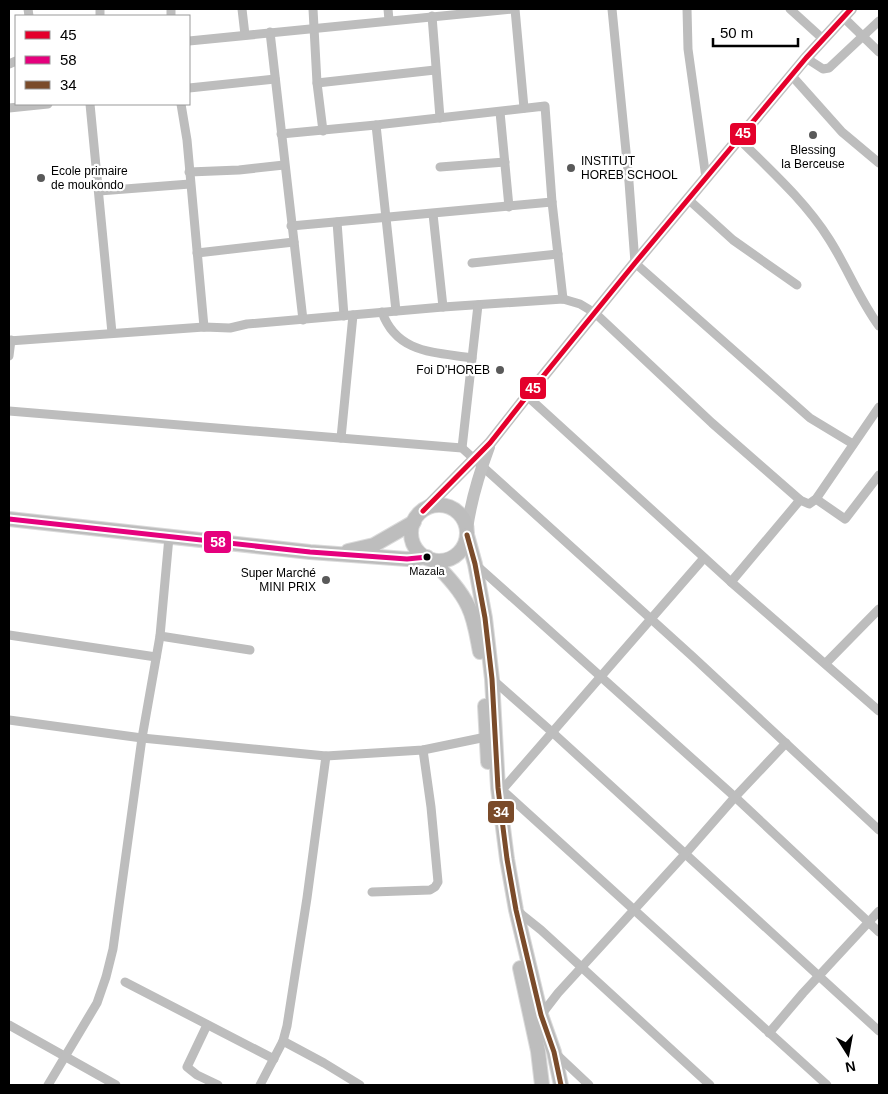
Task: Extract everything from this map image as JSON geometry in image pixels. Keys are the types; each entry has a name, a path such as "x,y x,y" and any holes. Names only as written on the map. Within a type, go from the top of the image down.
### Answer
{"main road":[{"path":"335,554 374,544 414,522 423,511 478,462 490,443 527,396 635,264 806,58 847,13"},
{"path":"9,518 335,554 447,560 462,548 467,532 478,462"},
{"path":"423,511 430,507 446,506 460,514 464,521 475,564 492,679 507,860 516,910 541,1015 554,1052 561,1085"},
{"path":"414,522 411,534 414,545 422,554 429,558 462,596 475,625 484,681 486,737 499,862 509,918 538,1051 542,1085"}],"street":[{"path":"242,9 245,35"},
{"path":"313,9 317,82 324,131"},
{"path":"388,9 389,20"},
{"path":"190,41 456,12 514,9 524,108"},
{"path":"612,9 635,264 810,418 853,444"},
{"path":"687,9 688,49 706,178"},
{"path":"790,9 823,39"},
{"path":"847,13 863,36 879,52"},
{"path":"432,16 440,118"},
{"path":"806,58 823,69 829,68 879,21"},
{"path":"270,32 303,320"},
{"path":"317,82 435,70"},
{"path":"792,76 842,132 879,163"},
{"path":"190,88 275,79"},
{"path":"9,108 38,105"},
{"path":"90,105 112,333"},
{"path":"181,105 187,140 204,327"},
{"path":"281,134 324,131 545,106 552,202 563,299"},
{"path":"500,112 509,207"},
{"path":"376,125 396,311"},
{"path":"738,139 815,218 830,240 866,308 879,326"},
{"path":"440,167 505,162"},
{"path":"189,172 239,170 284,165"},
{"path":"99,190 190,184"},
{"path":"688,200 733,240 796,285"},
{"path":"291,226 552,202"},
{"path":"433,214 443,307"},
{"path":"336,222 348,315 341,438"},
{"path":"197,253 294,242"},
{"path":"472,263 558,254"},
{"path":"9,356 10,340 204,327 230,328 247,324 382,312 563,299 580,304 595,313 712,423 800,500 809,504 816,499 879,407"},
{"path":"462,448 478,305"},
{"path":"382,312 391,331 406,344 423,350 472,358"},
{"path":"527,396 704,558 878,708"},
{"path":"9,411 462,448 651,619 879,830"},
{"path":"816,499 845,519 879,475"},
{"path":"731,582 800,500"},
{"path":"48,1085 97,1003 113,949 142,738 160,636 169,537"},
{"path":"704,558 602,676 500,789 826,1085"},
{"path":"475,564 735,797 879,932"},
{"path":"826,664 879,609"},
{"path":"9,635 156,657"},
{"path":"160,636 250,650"},
{"path":"492,679 879,1031"},
{"path":"9,720 142,738 326,756 423,750 486,737"},
{"path":"541,1015 634,909 786,743"},
{"path":"372,892 430,890 438,882 431,807 423,750"},
{"path":"260,1085 274,1059 287,1026 295,982 326,756"},
{"path":"516,910 541,930 710,1085"},
{"path":"770,1033 879,911"},
{"path":"125,982 274,1059"},
{"path":"9,1025 116,1085"},
{"path":"207,1025 188,1067 197,1075 218,1085"},
{"path":"282,1041 360,1085"},
{"path":"554,1052 589,1085"}],"transit line":[{"name":"45","path":"423,511 490,443 635,263 806,58 851,9"},
{"name":"58","path":"9,519 310,552 407,559 427,557"},
{"name":"34","path":"467,535 475,564 485,618 492,679 498,788 507,859 516,910 541,1015 554,1052 561,1085"}],"place":[{"name":"Blessing la Berceuse","path":"813,135"},
{"name":"INSTITUT HOREB SCHOOL","path":"571,168"},
{"name":"Ecole primaire de moukondo","path":"41,178"},
{"name":"Foi D'HOREB","path":"500,370"},
{"name":"Mazala","path":"427,557"},
{"name":"Super Marché MINI PRIX","path":"326,580"}]}
